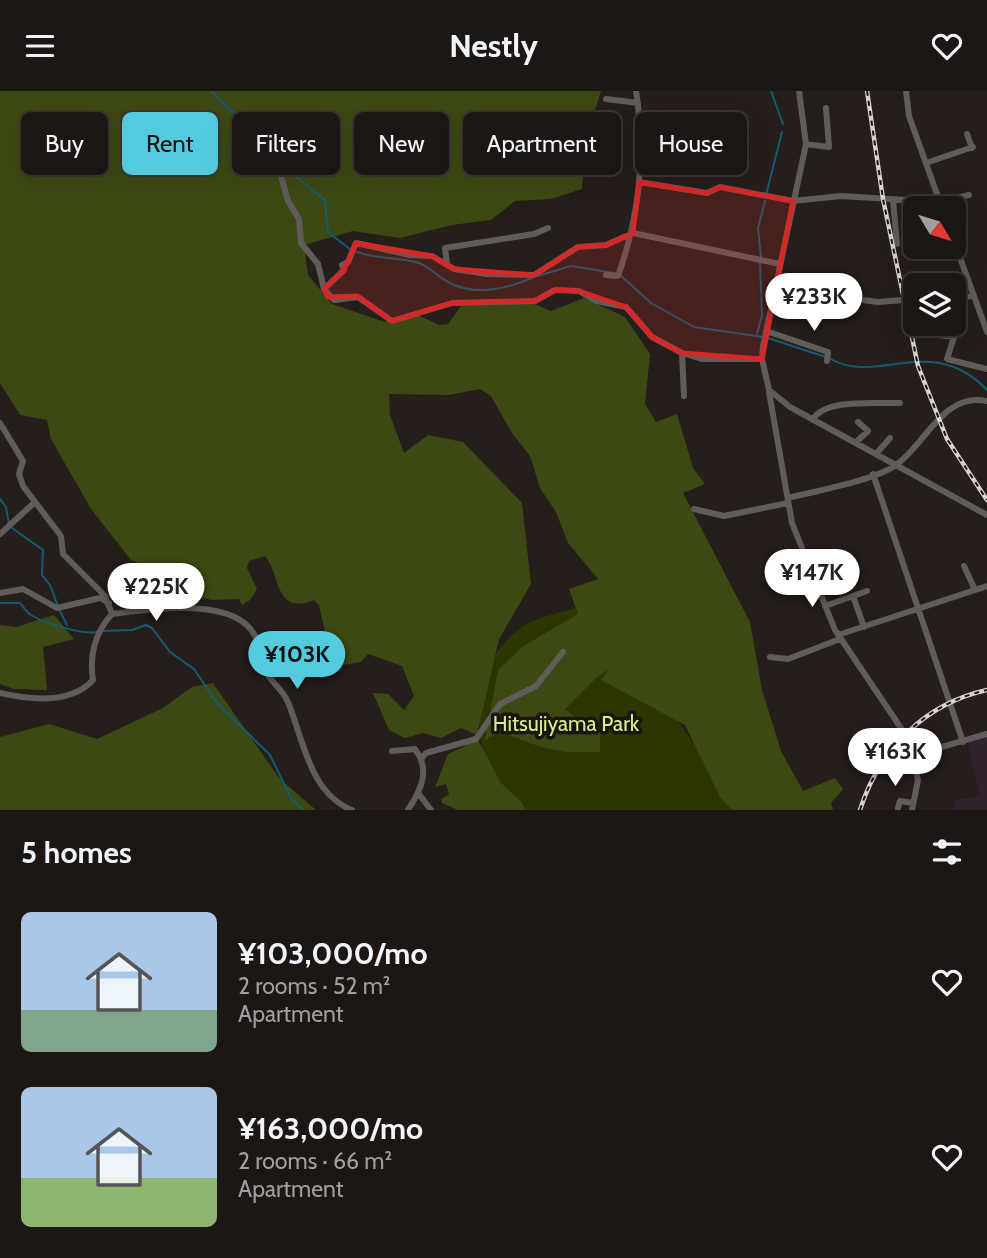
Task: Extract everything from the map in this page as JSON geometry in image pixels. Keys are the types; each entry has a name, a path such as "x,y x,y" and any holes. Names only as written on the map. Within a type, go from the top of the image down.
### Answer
{"street":[{"path":"606,275 618,276 633,233 639,182 636,91"},
{"path":"799,91 806,144 762,359 792,523 839,637 901,725 914,755 918,781 912,807 900,800 898,808"},
{"path":"906,91 909,116 938,196"},
{"path":"606,99 638,103"},
{"path":"806,144 829,146 826,108"},
{"path":"926,163 972,148 967,134"},
{"path":"281,175 288,201 299,219 301,243 318,264 324,289 334,300 358,297 392,321 452,303 536,301 555,290 579,291 596,301 626,307 652,337 682,353 702,359 762,359"},
{"path":"639,182 706,193 720,187 737,193 793,201 841,196 903,201"},
{"path":"893,200 897,244"},
{"path":"447,265 445,248 534,234 548,228"},
{"path":"324,289 344,270 342,265 348,262 355,243 410,255 432,256 447,265 487,274 534,275 578,247 606,245 633,233 780,264"},
{"path":"960,259 987,333"},
{"path":"775,289 878,302 903,300"},
{"path":"966,297 973,296"},
{"path":"766,331 828,359"},
{"path":"946,336 954,337 947,359 987,369"},
{"path":"682,353 684,396"},
{"path":"769,390 813,419 987,515"},
{"path":"694,509 724,516 788,501 896,466 938,419 963,400 987,401"},
{"path":"813,419 817,412 835,406 900,403"},
{"path":"855,443 868,431 858,422"},
{"path":"0,423 23,461 19,474 23,487 61,536 64,554 109,603 112,614"},
{"path":"876,454 890,438"},
{"path":"873,474 963,742"},
{"path":"0,534 24,515 35,502"},
{"path":"964,566 975,590"},
{"path":"770,657 788,659 864,627 987,586"},
{"path":"0,593 23,590 57,608 100,598 109,603"},
{"path":"825,606 867,591"},
{"path":"853,596 864,627"},
{"path":"112,614 199,608 231,617 250,629 267,675 287,700 316,776 334,799 352,810"},
{"path":"0,693 30,698 65,697 85,688 93,680 91,662 99,632 112,614"},
{"path":"422,758 426,753 476,739 500,704 536,686 563,652"},
{"path":"914,755 987,734"},
{"path":"392,751 415,749 422,758 423,779 419,794 408,810"},
{"path":"419,794 432,810"}],"highlighted area":[{"path":"639,182 707,193 720,187 793,201 762,359 682,353 652,337 626,307 579,291 555,290 535,301 452,303 392,321 357,296 328,297 324,289 344,270 356,243 432,256 454,269 534,275 578,247 606,245 633,233"}],"shaded area":[{"path":"987,734 987,810 953,810 955,800 980,796 967,741"}],"green space":[{"path":"0,91 601,91 595,112 463,112 463,175 583,175 582,189 551,199 515,201 491,220 452,225 400,238 353,231 304,245 308,275 332,304 385,322 412,312 439,325 448,324 464,302 532,303 551,311 584,298 625,317 650,354 645,404 656,422 677,414 693,468 705,484 683,493 750,622 762,690 781,751 803,791 835,778 843,789 831,803 833,810 732,810 720,797 685,725 601,680 609,669 565,709 587,728 600,728 600,752 566,752 541,747 501,732 485,740 498,670 522,647 578,614 569,589 598,579 568,543 556,512 540,488 530,456 512,433 491,396 480,389 449,395 389,394 390,415 404,453 428,435 463,442 522,503 531,584 499,639 477,735 461,728 441,738 423,733 405,738 389,730 373,693 388,694 404,710 414,696 402,666 368,654 361,662 343,665 329,649 319,605 314,600 292,603 285,598 265,556 249,561 247,568 257,589 250,600 242,605 239,599 212,600 189,595 164,575 131,560 91,509 51,439 47,420 20,415 0,383"},
{"name":"Hitsujiyama Park","path":"583,606 672,712 704,759 762,810 497,810 485,761 479,712 481,689 489,667 502,646 528,623"},
{"path":"54,615 74,639 43,647 47,690 14,689 0,684 0,625 16,627"},
{"path":"213,683 279,778 316,810 0,810 0,737 49,724 97,739 163,708 192,687"},
{"path":"478,740 501,783 522,802 525,810 458,810 442,803 441,799 449,795 446,784 435,787 448,754"}],"waterway":[{"path":"211,91 250,129 276,139 289,171 325,200 328,232 351,250"},
{"path":"771,91 783,124"},
{"path":"766,195 782,132"},
{"path":"761,257 758,228 765,201"},
{"path":"357,252 416,262 448,282 469,289 490,290 532,278"},
{"path":"757,334 762,315 760,263"},
{"path":"538,276 571,266 614,273"},
{"path":"619,274 651,303 694,327 763,337"},
{"path":"768,338 826,357"},
{"path":"831,359 849,366 867,367 926,362 946,364 966,373 987,390"},
{"path":"0,499 6,507 9,524"},
{"path":"12,528 43,550 42,575 50,585 58,606"},
{"path":"0,603 20,603 29,614 45,621 73,630 97,632"},
{"path":"60,611 67,625"},
{"path":"103,631 132,630 146,625 152,628 170,652 194,669 217,703 270,755 292,800 304,810"}],"railway":[{"path":"867,91 883,199 918,366 947,439 987,500"},
{"path":"860,810 879,768 907,733 943,706 987,690"}]}
